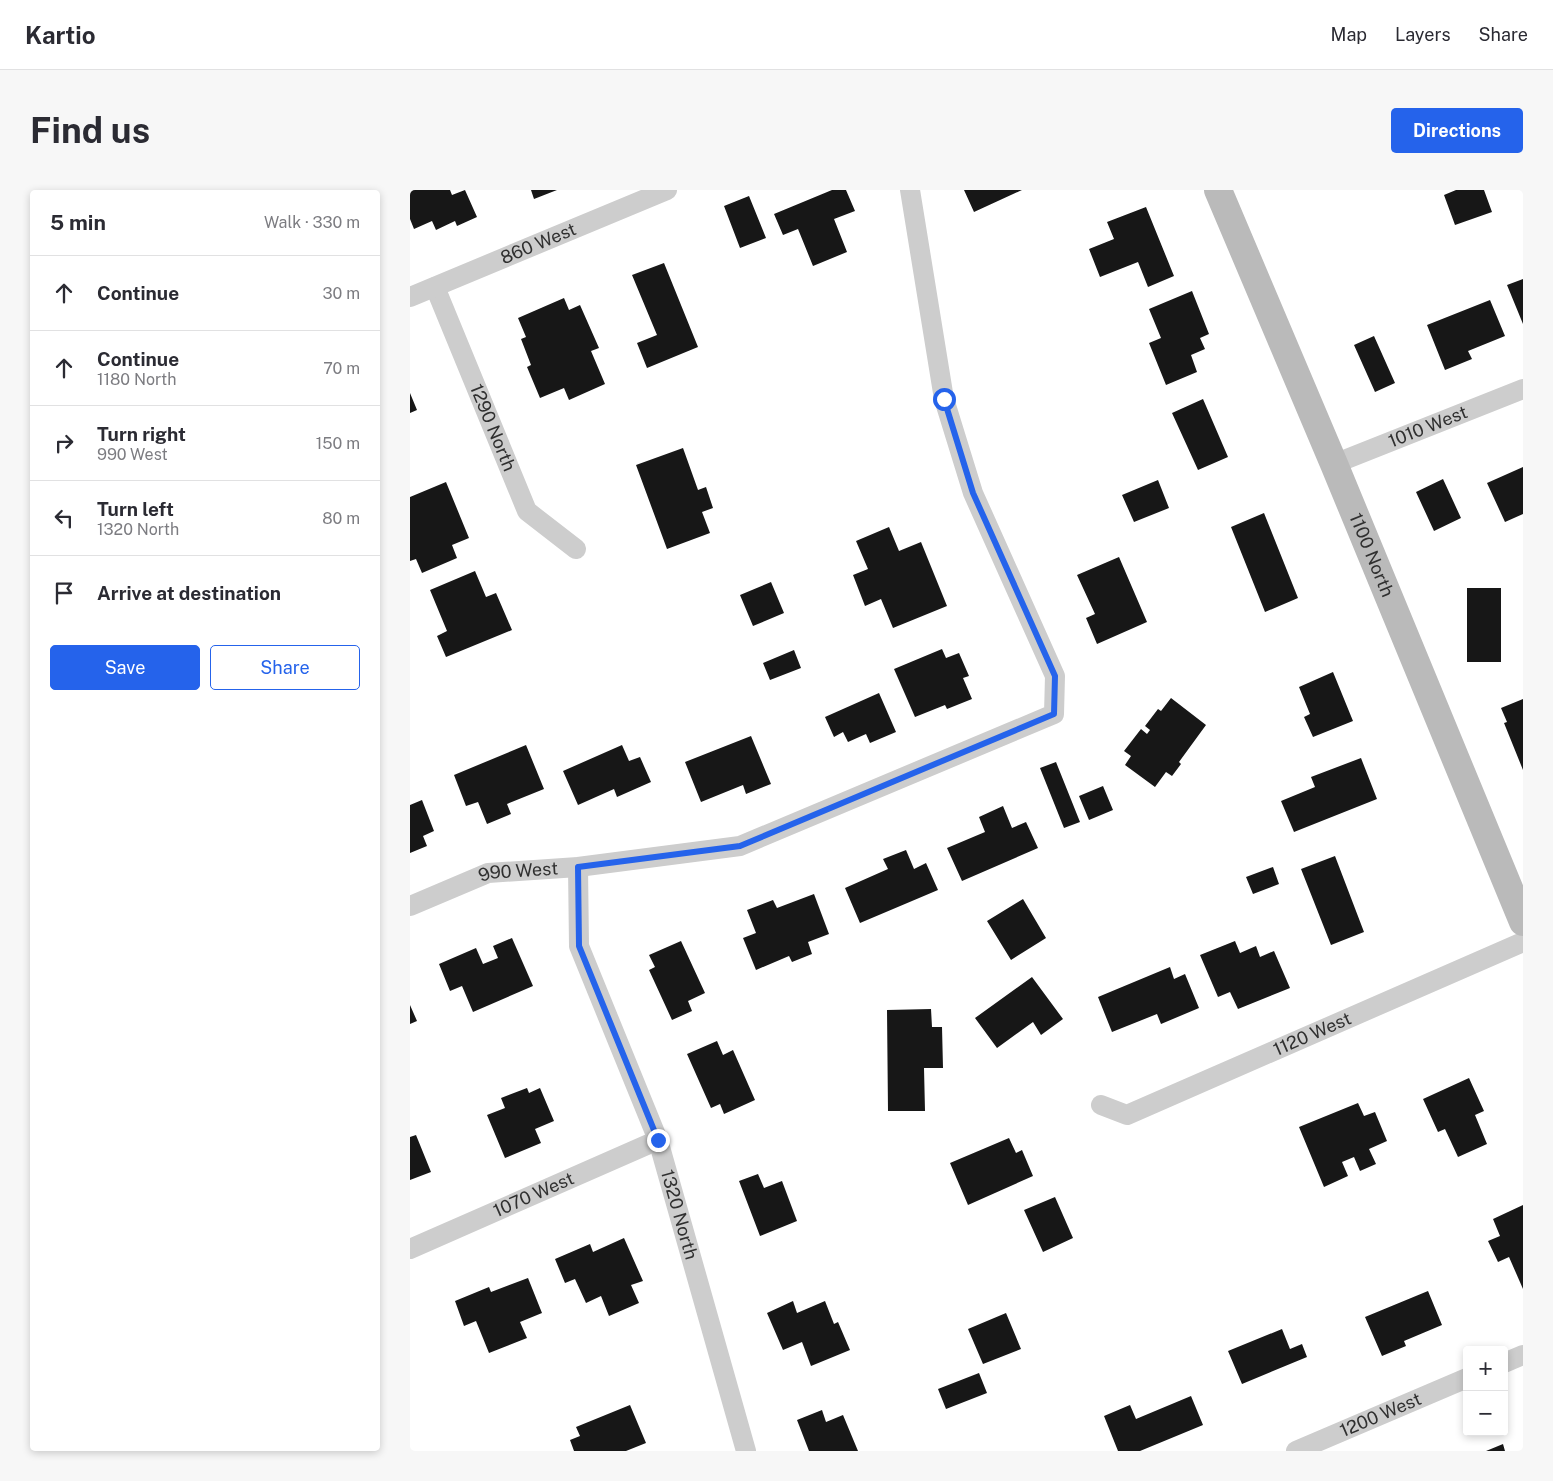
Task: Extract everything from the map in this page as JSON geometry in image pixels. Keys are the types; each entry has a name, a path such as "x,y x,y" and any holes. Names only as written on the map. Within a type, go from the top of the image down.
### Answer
{"main road":[{"name":"1100 North","path":"1218,190 1334,464 1523,922"}],"street":[{"name":"860 West","path":"410,297 630,197 667,190"},
{"name":"990 West","path":"410,906 488,872 578,867 740,846 1054,714 1055,676 973,493 944,399 910,190"},
{"name":"1290 North","path":"435,287 527,511 576,550"},
{"name":"1010 West","path":"1334,464 1523,389"},
{"name":"1320 North","path":"578,867 579,946 658,1140 746,1451"},
{"name":"1120 West","path":"1101,1105 1127,1115 1523,942"},
{"name":"1070 West","path":"410,1250 658,1140"},
{"path":"1508,1361 1523,1355"},
{"name":"1200 West","path":"1296,1451 1463,1380"}],"building":[{"path":"410,190 450,190 452,195 465,190 477,217 457,226 455,221 436,230 432,221 414,229 410,219"},
{"path":"531,190 557,190 534,199"},
{"path":"832,190 846,190 855,211 834,219 847,252 813,266 798,229 783,235 774,214"},
{"path":"964,190 1022,190 974,212"},
{"path":"1456,190 1484,190 1492,212 1455,225 1444,195"},
{"path":"749,196 766,238 740,248 724,206"},
{"path":"1146,207 1174,276 1148,287 1138,262 1100,277 1089,249 1114,239 1107,222"},
{"path":"664,263 698,347 647,368 637,343 657,335 632,275"},
{"path":"1523,279 1523,324 1507,285"},
{"path":"1192,291 1209,334 1200,338 1205,349 1191,355 1197,372 1166,385 1149,343 1161,338 1149,309"},
{"path":"564,298 569,310 580,305 599,348 591,351 605,384 569,400 564,388 540,398 527,367 531,365 521,339 526,337 518,318"},
{"path":"1490,300 1505,336 1468,351 1472,359 1445,370 1427,325"},
{"path":"1374,336 1395,383 1375,392 1354,345"},
{"path":"410,393 417,410 410,413"},
{"path":"1203,399 1228,457 1198,470 1172,413"},
{"path":"683,448 698,490 706,487 713,508 702,512 710,533 667,549 636,465"},
{"path":"1523,467 1523,514 1505,522 1487,483"},
{"path":"1443,479 1461,518 1434,531 1416,492"},
{"path":"1158,480 1169,508 1134,522 1122,495"},
{"path":"446,482 469,538 452,545 457,558 422,573 416,559 410,561 410,497"},
{"path":"1264,513 1298,598 1265,612 1231,527"},
{"path":"889,527 899,551 921,542 947,606 893,628 881,599 865,606 853,575 868,569 856,541"},
{"path":"1119,557 1147,622 1097,644 1086,618 1095,614 1077,575"},
{"path":"475,571 486,597 496,593 512,630 446,657 437,636 447,631 430,590"},
{"path":"771,582 784,613 753,626 740,595"},
{"path":"1467,588 1501,588 1501,662 1467,662"},
{"path":"942,649 946,658 959,653 969,676 963,678 972,699 947,709 945,705 915,717 894,669"},
{"path":"794,650 801,668 770,680 763,663"},
{"path":"1333,672 1353,721 1313,737 1304,717 1310,714 1299,687"},
{"path":"879,693 896,732 870,743 866,734 848,742 843,732 834,737 825,717"},
{"path":"1171,698 1206,725 1179,762 1181,764 1172,776 1166,772 1155,787 1125,765 1131,756 1124,751 1141,729 1147,734 1150,730 1145,726 1158,709 1161,711"},
{"path":"1523,699 1523,770 1504,723 1507,722 1501,708"},
{"path":"751,736 771,784 746,794 743,785 701,802 685,762"},
{"path":"526,745 544,789 507,804 511,814 487,824 478,802 466,806 454,775"},
{"path":"622,745 629,761 640,757 651,782 617,797 614,789 578,805 563,771"},
{"path":"1361,758 1377,799 1294,832 1281,801 1315,787 1311,777"},
{"path":"1056,762 1080,822 1064,828 1040,768"},
{"path":"1103,786 1113,810 1089,820 1079,796"},
{"path":"422,800 434,831 423,836 427,846 410,853 410,805"},
{"path":"1003,806 1012,828 1026,822 1038,848 962,881 947,848 985,832 979,817"},
{"path":"906,850 914,869 926,863 938,890 860,923 845,888 888,869 883,859"},
{"path":"1335,856 1364,932 1331,945 1301,869"},
{"path":"1273,867 1279,884 1253,894 1246,877"},
{"path":"814,894 829,934 808,942 812,954 792,962 789,956 756,970 743,938 756,933 747,910 773,900 777,908"},
{"path":"1023,899 1046,938 1011,960 987,921"},
{"path":"512,938 533,986 473,1012 462,986 450,991 439,964 476,948 483,964 498,958 493,946"},
{"path":"681,941 705,993 688,1001 692,1011 672,1020 649,970 655,967 649,955"},
{"path":"1235,941 1240,953 1256,946 1260,957 1274,951 1290,988 1238,1009 1230,992 1218,997 1200,955"},
{"path":"1170,967 1174,979 1185,974 1199,1008 1161,1024 1157,1014 1112,1032 1098,997"},
{"path":"1032,977 1063,1019 1041,1035 1033,1022 997,1048 975,1018"},
{"path":"410,1005 417,1021 410,1024"},
{"path":"931,1009 932,1027 942,1027 943,1068 924,1068 925,1111 888,1111 887,1010"},
{"path":"717,1041 723,1055 733,1050 755,1100 724,1114 720,1104 711,1108 687,1054"},
{"path":"1469,1078 1484,1111 1475,1115 1487,1144 1458,1157 1445,1129 1438,1132 1423,1099"},
{"path":"527,1088 529,1093 540,1088 554,1121 535,1129 541,1143 505,1158 487,1115 505,1108 501,1098"},
{"path":"1358,1103 1364,1116 1375,1112 1387,1141 1369,1149 1376,1164 1360,1171 1354,1157 1342,1162 1348,1176 1324,1187 1299,1127"},
{"path":"416,1135 431,1172 410,1180 410,1137"},
{"path":"1009,1138 1016,1153 1022,1150 1033,1176 968,1205 950,1163"},
{"path":"758,1174 764,1188 782,1181 797,1221 760,1236 739,1181"},
{"path":"1055,1197 1073,1238 1043,1252 1024,1210"},
{"path":"1523,1205 1523,1289 1509,1257 1498,1262 1488,1241 1500,1236 1493,1219"},
{"path":"624,1238 643,1281 631,1285 639,1303 609,1316 601,1296 586,1303 575,1279 565,1283 555,1259 590,1244 593,1252"},
{"path":"528,1278 542,1313 520,1322 527,1338 489,1353 476,1321 464,1326 455,1301 489,1287 491,1292"},
{"path":"1428,1291 1442,1325 1404,1341 1406,1346 1382,1356 1365,1317"},
{"path":"793,1301 797,1313 825,1301 834,1324 838,1322 850,1350 811,1366 802,1342 783,1350 767,1313"},
{"path":"1006,1313 1021,1349 983,1364 968,1329"},
{"path":"1282,1329 1290,1349 1302,1344 1307,1357 1242,1384 1228,1351"},
{"path":"979,1373 987,1393 946,1409 938,1389"},
{"path":"1191,1396 1203,1425 1140,1451 1118,1451 1104,1416 1130,1405 1136,1419"},
{"path":"630,1405 646,1443 626,1451 574,1451 570,1440 580,1436 576,1427"},
{"path":"822,1410 826,1422 843,1415 858,1451 809,1451 797,1420"},
{"path":"1503,1444 1505,1451 1486,1451"}],"route":[{"path":"658,1140 579,946 578,867 740,846 1054,714 1055,676 973,493 944,399"}]}
